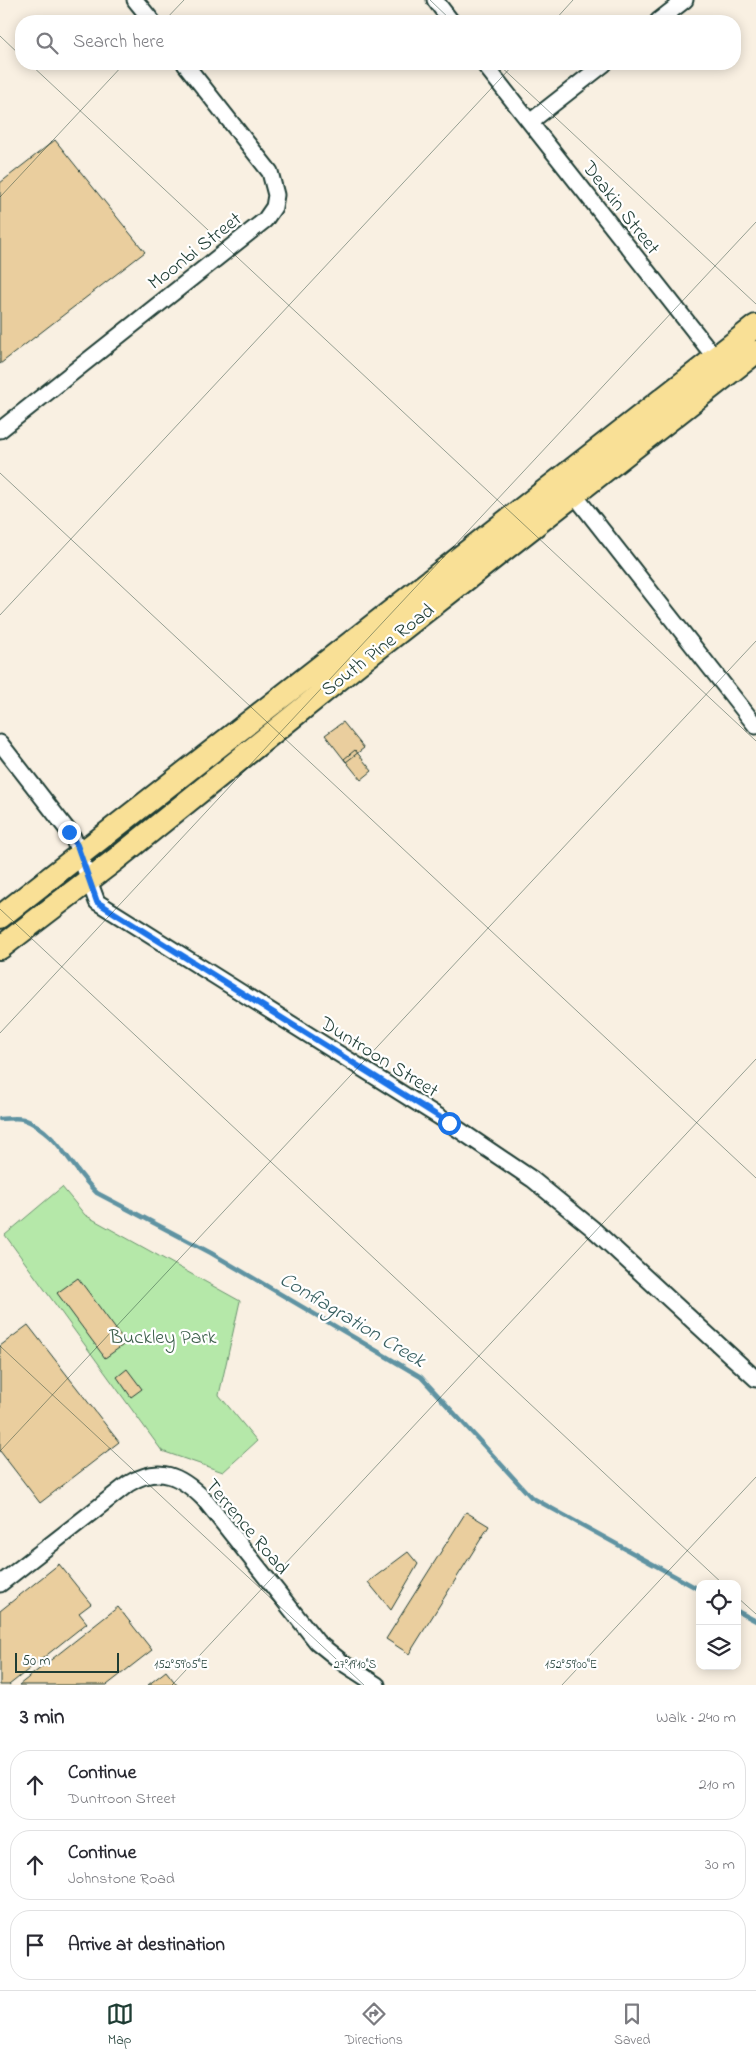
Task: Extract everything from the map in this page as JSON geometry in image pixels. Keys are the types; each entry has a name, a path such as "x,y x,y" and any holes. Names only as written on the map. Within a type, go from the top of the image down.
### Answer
{"highway":[{"name":"South Pine Road","path":"0,917 568,487 722,366 756,326"},
{"name":"South Pine Road","path":"722,366 756,352"},
{"name":"South Pine Road","path":"0,948 358,664 568,487"}],"street":[{"path":"135,0 147,15"},
{"path":"434,0 446,15"},
{"path":"666,15 686,0"},
{"name":"Moonbi Street","path":"0,430 265,220 274,207 276,195 270,172 190,70"},
{"name":"Deakin Street","path":"489,70 722,366"},
{"path":"530,122 596,70"},
{"path":"568,487 756,726"},
{"name":"Duntroon Street","path":"0,742 64,824 80,855 94,898 100,904 418,1103 532,1179 592,1228 756,1379"},
{"name":"Terrence Road","path":"0,1584 128,1484 152,1474 165,1474 193,1488 204,1499 317,1642 343,1664 377,1685"}],"green space":[{"name":"Buckley Park","path":"62,1187 85,1215 240,1301 219,1395 257,1441 223,1472 162,1451 5,1235"}],"building":[{"path":"55,140 145,252 0,364 0,183"},
{"path":"343,722 364,748 346,762 325,735"},
{"path":"355,750 372,771 361,780 344,759"},
{"path":"78,1278 126,1343 105,1358 57,1293"},
{"path":"28,1325 119,1442 40,1503 0,1451 0,1346"},
{"path":"127,1369 142,1389 131,1397 117,1377"},
{"path":"466,1512 489,1526 409,1654 386,1639"},
{"path":"408,1552 418,1564 391,1610 368,1582"},
{"path":"59,1564 91,1604 79,1613 87,1623 9,1685 0,1685 0,1611"},
{"path":"118,1607 152,1650 107,1685 19,1685"},
{"path":"166,1671 177,1685 148,1685"}],"waterway":[{"name":"Conflagration Creek","path":"0,1119 21,1118 35,1125 46,1132 97,1193 211,1253 421,1377 531,1497 696,1588"},
{"name":"Conflagration Creek","path":"741,1613 756,1621"}],"route":[{"path":"69,832 77,845 92,893 97,902 449,1123"}]}
